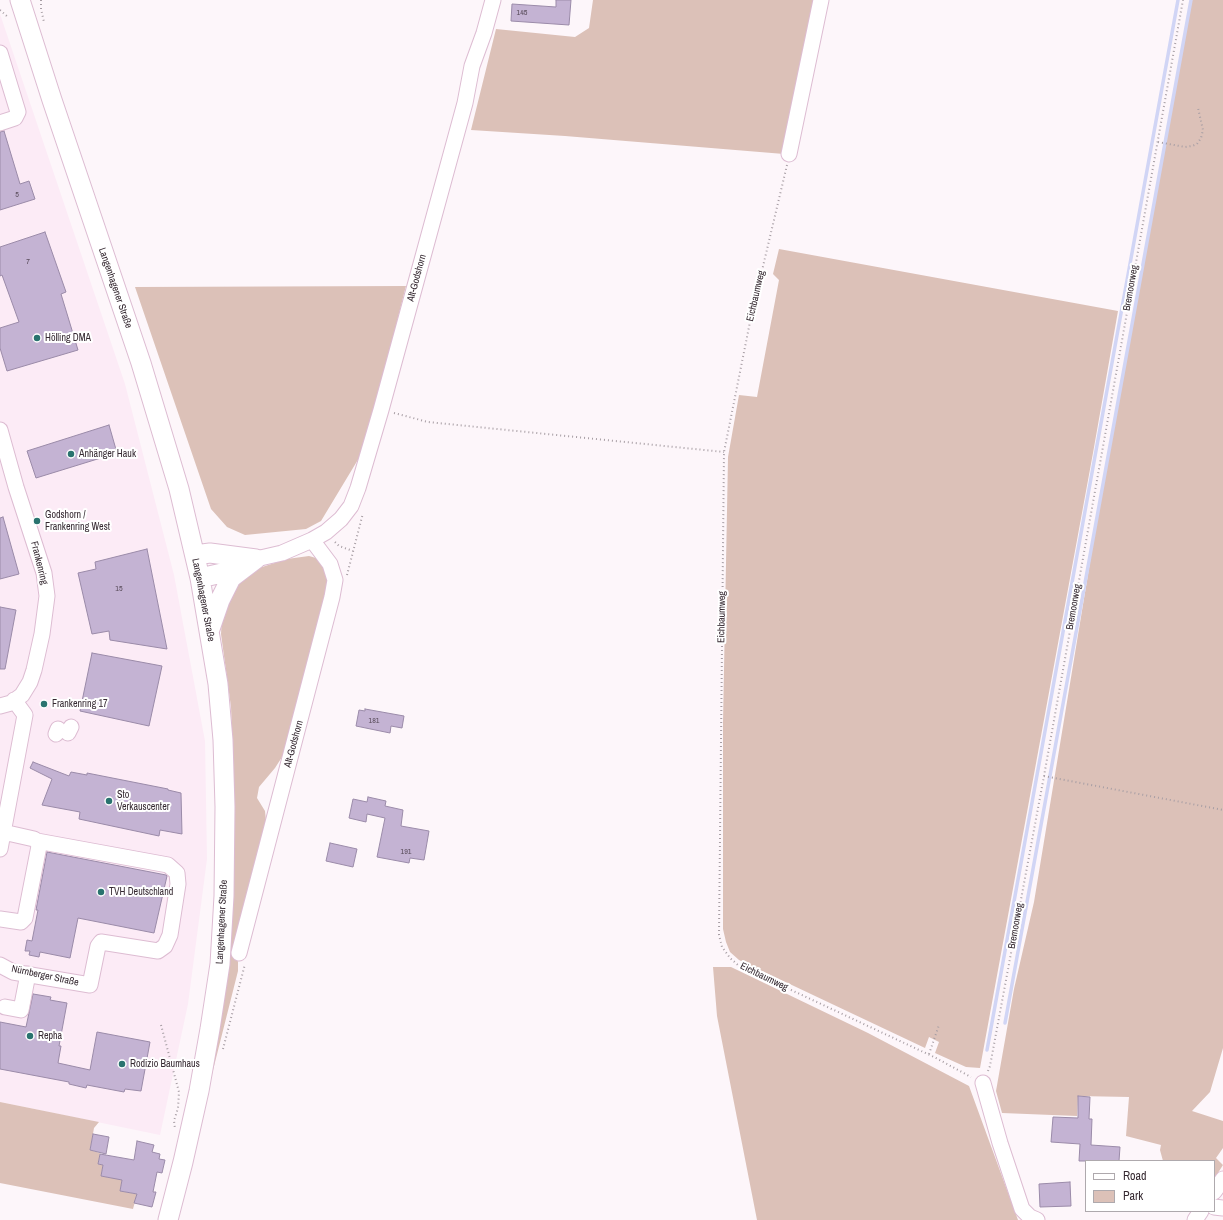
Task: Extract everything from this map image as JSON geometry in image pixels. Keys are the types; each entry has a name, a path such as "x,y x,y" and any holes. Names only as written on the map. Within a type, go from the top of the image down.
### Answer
{"main road":[{"name":"Langenhagener Straße","path":"20,0 52,100 141,363 179,489 200,578 218,684 223,740 226,807 224,896 220,964 210,1029 188,1139 168,1220"},
{"path":"195,555 210,553 250,563"},
{"path":"200,578 250,563"},
{"path":"210,630 220,600 231,578 250,563"}],"street":[{"name":"Alt-Godshorn","path":"250,563 282,553 312,540 326,532 341,519 352,506 381,410 465,103 472,66 484,33 493,0"},
{"path":"789,154 821,0"},
{"path":"0,53 18,112 15,118 0,123"},
{"name":"Frankenring","path":"1,435 44,573 47,596 45,616 34,670 30,682 22,695 7,703"},
{"name":"Alt-Godshorn","path":"243,958 332,597 334,580 330,564 312,540"},
{"path":"0,849 25,715 7,703"},
{"path":"0,919 23,921 29,886 39,846 37,841 3,832"},
{"name":"Nürnberger Straße","path":"0,965 13,972 90,986 98,946 101,942 158,951 165,946 170,935 178,884 177,873 168,865 138,858 37,841"},
{"path":"5,1007 20,1010 28,974"},
{"path":"983,1083 1000,1143 1022,1209 1030,1217 1036,1220"},
{"path":"1215,1191 1223,1179"},
{"path":"1195,1220 1201,1212"}],"path":[{"path":"41,0 41,9 44,22"},
{"name":"Bremoorweg","path":"983,1083 990,1066 1044,776 1183,0"},
{"path":"0,10 7,14 9,18"},
{"path":"1158,142 1185,147 1197,144 1201,138 1202,130 1198,108"},
{"name":"Eichbaumweg","path":"789,154 751,317 724,452 719,935 722,947 730,958 738,965 929,1054 983,1083"},
{"path":"381,410 428,422 724,452"},
{"path":"326,532 339,546 353,552"},
{"path":"1044,776 1223,810"},
{"path":"222,1054 243,958"},
{"path":"161,1025 179,1092 174,1128 180,1135 188,1139"},
{"path":"929,1054 939,1025"}],"shaded area":[{"path":"0,14 125,384 174,575 205,741 207,859 188,1004 160,1135 0,1102"}],"green space":[{"path":"593,0 816,0 784,154 565,136 471,130 496,29 575,37 589,28"},
{"path":"1191,0 1223,0 1223,1048 1210,1092 1192,1111 1223,1121 1223,1148 1216,1158 1223,1165 1215,1177 1215,1160 1163,1160 1160,1150 1161,1145 1126,1136 1129,1097 1078,1096 1077,1116 1002,1113 996,1091 1014,989 1034,902 1107,459"},
{"path":"779,249 1118,311 980,1068 966,1067 935,1053 939,1042 929,1037 925,1048 739,960 730,952 726,942 723,929 723,723 728,457 739,395 757,397 779,280 773,274"},
{"path":"406,286 365,448 321,521 306,529 245,535 227,527 211,509 135,287"},
{"path":"309,556 316,558 322,564 328,583 282,757 259,787 257,798 265,811 266,821 250,883 236,956 238,971 210,1082 230,910 235,810 231,707 221,634 222,616 240,578 259,568 287,559"},
{"path":"713,967 731,967 868,1033 969,1086 1018,1220 757,1220 717,1016"},
{"path":"0,1102 99,1122 94,1128 90,1150 100,1153 98,1164 103,1165 101,1176 112,1178 123,1175 120,1191 137,1194 133,1209 0,1183"}],"building":[{"path":"556,0 571,0 569,25 511,21 512,4 556,7"},
{"path":"4,131 20,184 29,181 35,199 0,210 0,132"},
{"path":"45,232 66,292 61,294 78,350 7,371 0,348 0,328 19,322 2,275 0,276 0,247"},
{"path":"109,425 117,453 36,478 27,451"},
{"path":"3,517 19,574 0,579 0,518"},
{"path":"147,549 167,649 110,640 109,631 92,634 78,573 96,569 95,562"},
{"path":"0,607 16,610 5,669 0,669"},
{"path":"92,653 162,666 149,726 80,711"},
{"path":"365,709 404,716 402,728 391,726 390,733 356,726 359,710 365,711"},
{"name":"Sto Verkauscenter","path":"33,762 69,776 71,772 87,775 87,773 168,789 181,793 182,834 160,830 159,836 79,819 80,812 42,805 52,779 30,768"},
{"path":"368,797 386,801 385,806 403,810 401,826 429,831 424,860 410,858 409,863 377,857 385,818 367,814 366,822 349,818 353,799 367,802"},
{"path":"330,843 357,849 353,867 326,861"},
{"name":"TVH Deutschland","path":"47,852 166,875 154,933 78,918 70,958 40,952 39,957 29,955 30,951 25,951 27,940 32,941 38,910 36,910"},
{"path":"33,994 51,997 50,1000 67,1003 59,1046 61,1046 58,1063 90,1070 97,1032 150,1042 141,1091 125,1089 124,1092 87,1085 86,1088 69,1084 69,1082 0,1069 0,1022 26,1027"},
{"path":"1078,1096 1090,1097 1089,1119 1092,1119 1091,1145 1120,1147 1119,1160 1079,1161 1080,1144 1051,1142 1053,1117 1078,1118"},
{"path":"93,1134 109,1137 106,1154 90,1150"},
{"path":"137,1141 154,1145 152,1152 160,1154 159,1159 165,1160 162,1173 157,1172 153,1192 156,1192 152,1207 134,1203 137,1194 120,1191 122,1180 101,1176 103,1165 98,1164 100,1154 134,1160"},
{"path":"1070,1182 1071,1206 1040,1207 1039,1184"}],"waterway":[{"path":"987,1050 1178,0"},
{"path":"1005,1023 1191,0"}],"place":[{"name":"Hölling DMA","path":"37,338"},
{"name":"Anhänger Hauk","path":"71,454"},
{"name":"Godshorn / Frankenring West","path":"37,521"},
{"name":"Frankenring 17","path":"44,704"},
{"name":"Sto Verkauscenter","path":"109,801"},
{"name":"TVH Deutschland","path":"101,892"},
{"name":"Repha","path":"30,1036"},
{"name":"Rodizio Baumhaus","path":"122,1064"}]}
